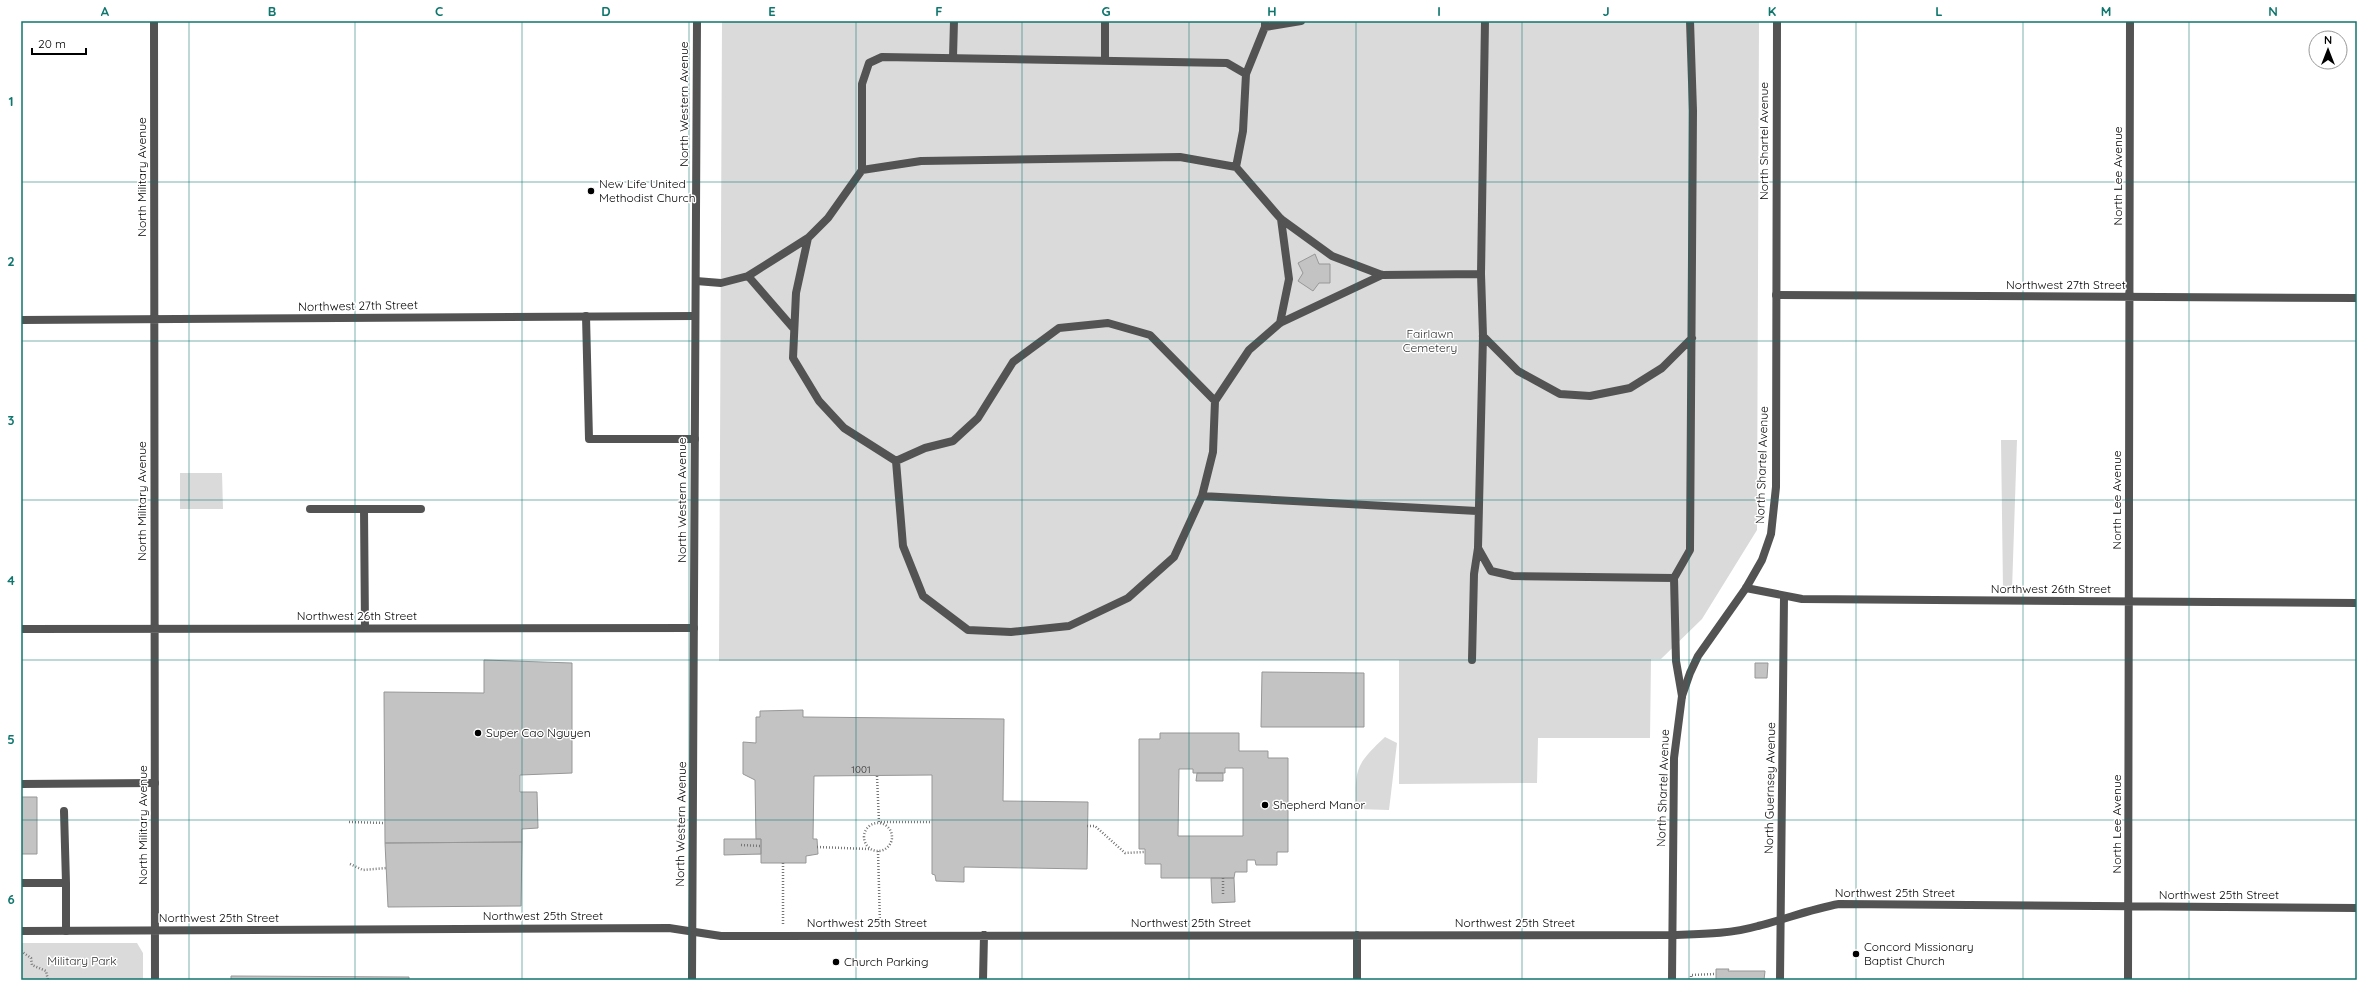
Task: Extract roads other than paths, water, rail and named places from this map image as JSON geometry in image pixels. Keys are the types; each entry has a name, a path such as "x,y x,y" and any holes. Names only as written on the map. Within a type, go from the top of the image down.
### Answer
{"street":[{"name":"North Military Avenue","path":"154,21 155,980"},
{"name":"North Western Avenue","path":"692,980 697,21"},
{"path":"953,57 954,21"},
{"path":"1105,21 1105,61"},
{"path":"1236,167 1243,131 1246,74 1265,24 1301,21"},
{"path":"1472,660 1474,574 1478,548 1477,511 1483,336 1481,274 1485,21"},
{"path":"1682,696 1676,661 1674,578 1690,550 1693,111 1690,21"},
{"name":"North Shartel Avenue","path":"1672,980 1674,758 1682,696 1698,656 1746,588 1762,560 1771,534 1774,518 1776,21"},
{"name":"North Lee Avenue","path":"2128,980 2130,21"},
{"path":"696,281 721,283 748,276 808,238 828,218 862,170 862,84 868,64 882,57 953,57 1227,64 1246,74"},
{"path":"862,170 921,161 1180,157 1236,167 1281,219 1332,256 1382,275 1481,274"},
{"path":"1280,323 1289,279 1281,219"},
{"path":"808,238 796,293 793,358 819,401 844,428 896,461"},
{"path":"896,461 903,546 924,596 968,630 1011,632 1069,626 1128,598 1174,557 1202,496 1213,452 1216,401 1250,350 1280,323 1382,275"},
{"path":"748,276 794,329"},
{"name":"Northwest 27th Street","path":"1776,295 2357,298"},
{"path":"586,316 589,439 695,439"},
{"name":"Northwest 27th Street","path":"21,320 695,316"},
{"path":"896,461 925,448 953,441 978,418 1013,362 1059,328 1108,323 1150,335 1216,401"},
{"path":"1483,336 1518,371 1560,394 1590,396 1630,388 1662,368 1692,338"},
{"path":"1202,496 1477,511"},
{"path":"310,509 421,509"},
{"path":"364,509 366,628"},
{"path":"1478,548 1491,571 1513,576 1674,578"},
{"name":"Northwest 26th Street","path":"1746,588 1802,599 2357,603"},
{"name":"North Guernsey Avenue","path":"1780,980 1784,596"},
{"name":"Northwest 26th Street","path":"21,629 694,628"},
{"path":"21,784 155,783"},
{"path":"64,811 66,931"},
{"path":"21,883 66,883"},
{"name":"Northwest 25th Street","path":"21,931 669,928 721,936 1672,935 1725,933 1758,926 1816,908 1839,904 2357,908"},
{"path":"983,980 984,935"},
{"path":"1357,935 1357,980"}],"place":[{"name":"New Life United Methodist Church","path":"591,191"},
{"name":"Super Cao Nguyen","path":"478,733"},
{"name":"Shepherd Manor","path":"1265,805"},
{"name":"Concord Missionary Baptist Church","path":"1856,954"},
{"name":"Church Parking","path":"836,962"}],"park label":[{"name":"Fairlawn Cemetery","path":"1430,341"},
{"name":"Military Park","path":"82,961"}]}
